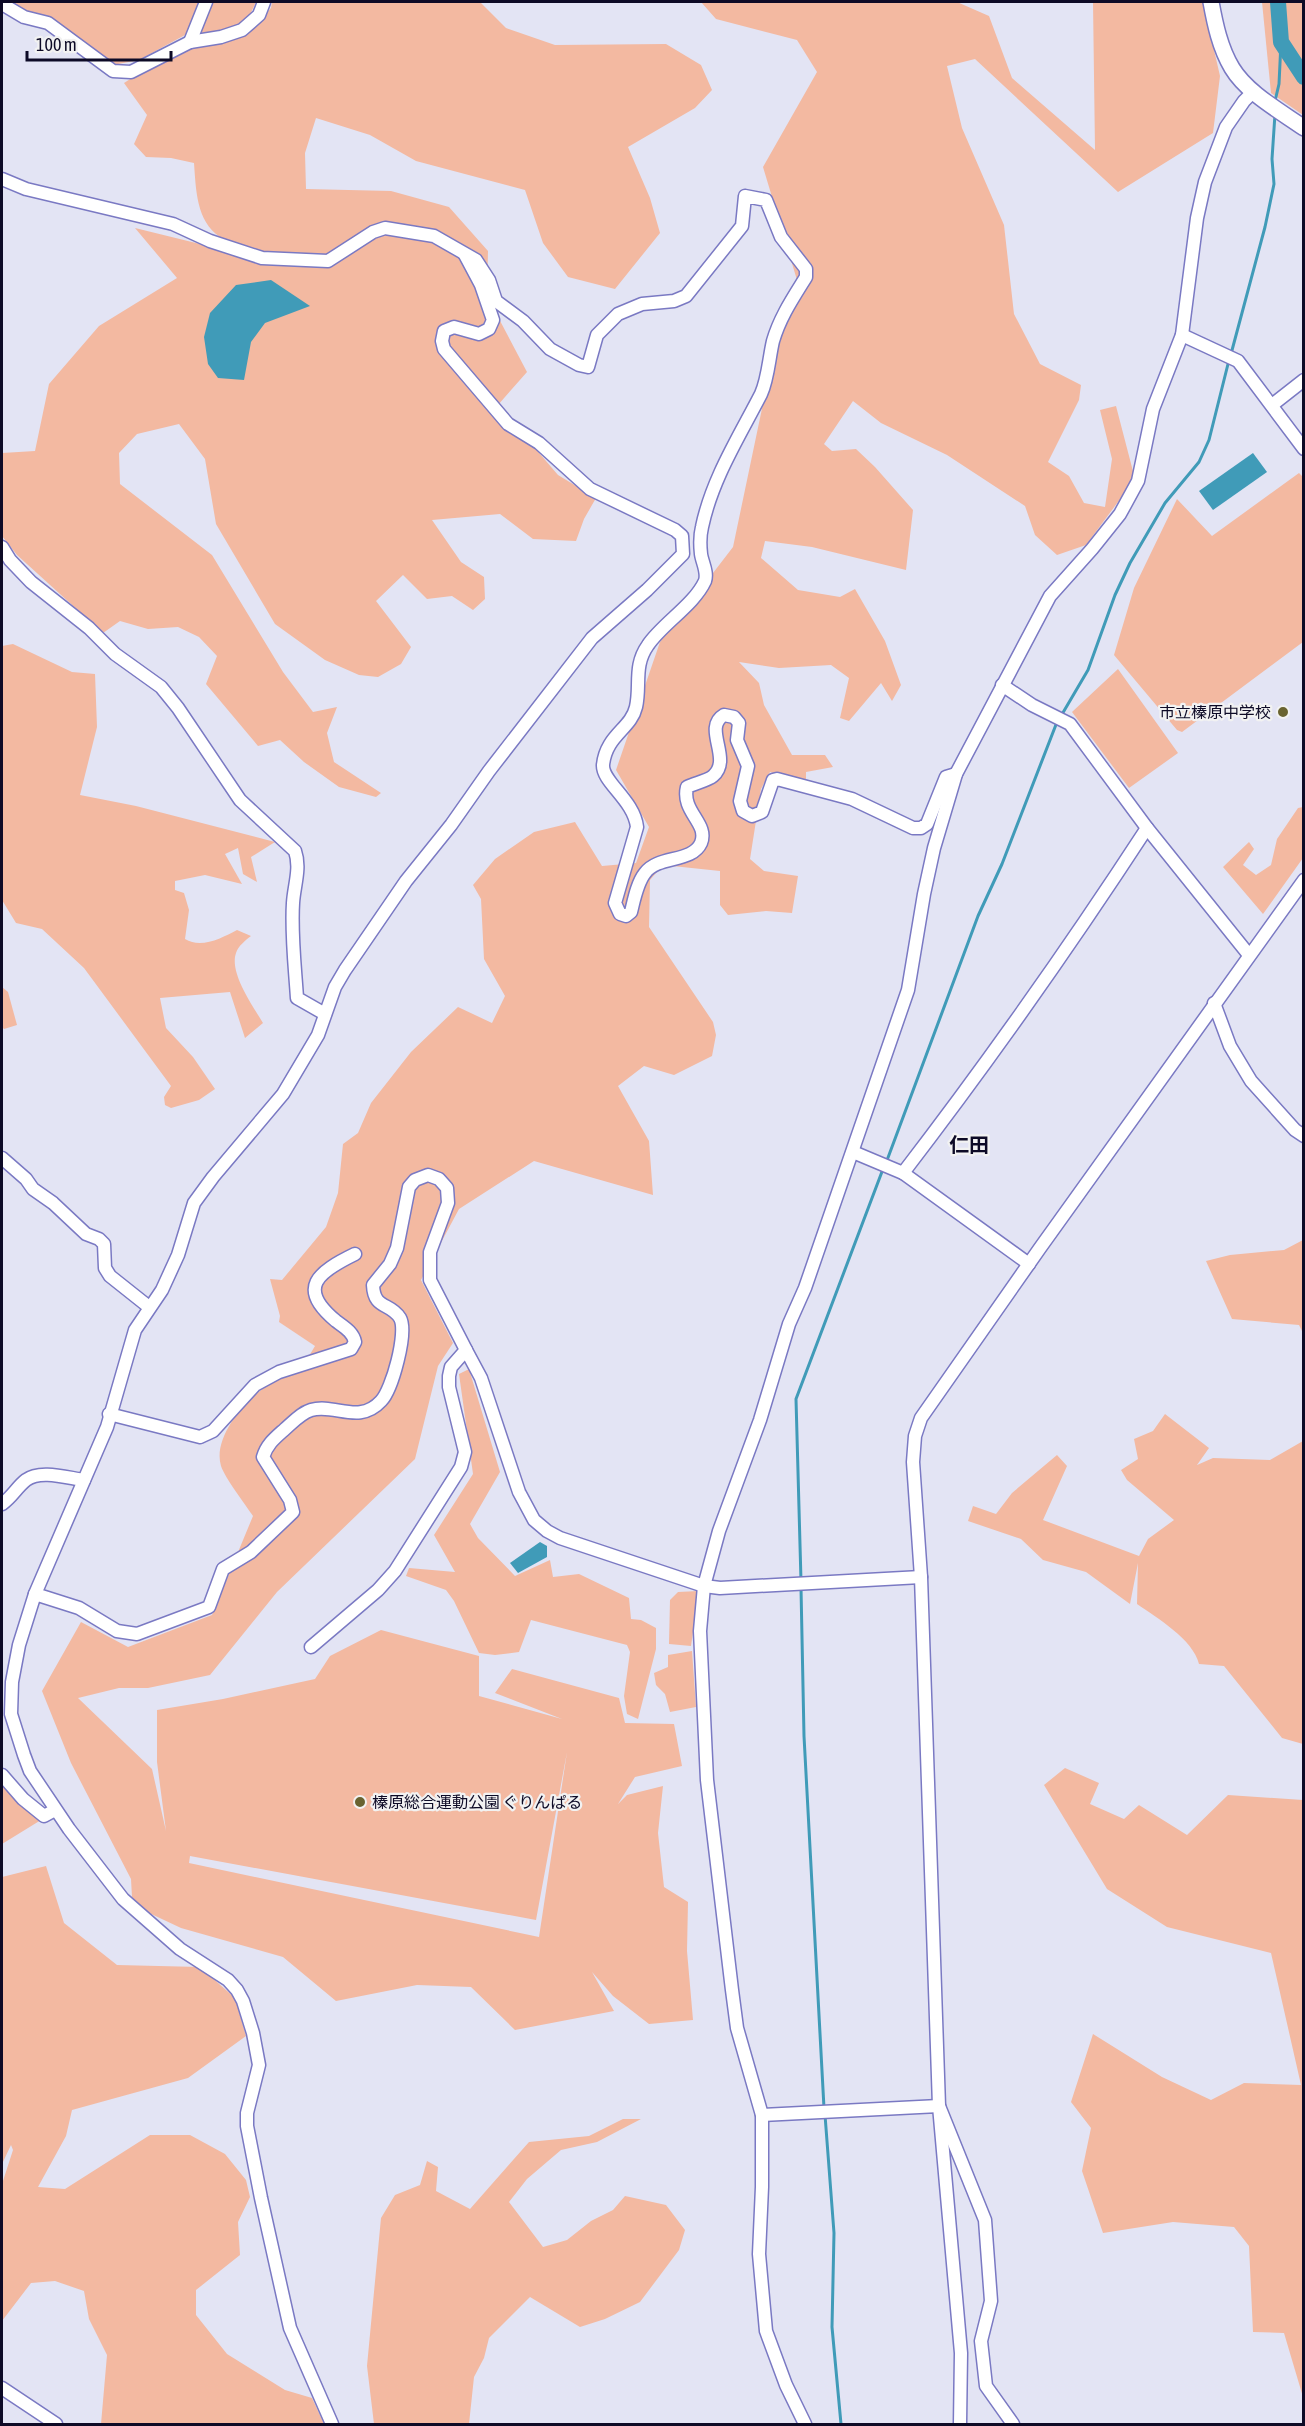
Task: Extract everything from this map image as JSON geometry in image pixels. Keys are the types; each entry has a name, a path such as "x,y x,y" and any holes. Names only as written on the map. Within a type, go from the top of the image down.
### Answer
{"main road":[{"path":"1211,2 1217,35 1232,69 1254,91 1304,128"}],"street":[{"path":"190,42 206,2"},
{"path":"2,4 24,17 48,23 113,71 131,72 190,42 221,37 243,30 259,15 264,2"},
{"path":"805,2424 786,2385 766,2331 759,2254 762,2115 737,2028 707,1780 700,1631 704,1586 719,1531 759,1420 789,1324 805,1288 908,990 926,883 956,774 1050,596 1120,514 1138,481 1153,409 1182,335 1197,218 1205,182 1226,127 1254,91"},
{"path":"2,179 27,189 173,224 217,244 262,258 328,261 373,232 385,228 434,236 477,260 489,280 496,302 524,321 550,349 579,365 588,367 597,335 618,314 642,304 674,301 686,296 742,226 745,196 766,200 781,237 806,269 806,277 779,321 762,392 713,488 702,527 701,554 706,573 705,581 683,610 647,646 637,674 636,706 632,717 614,736 606,750 603,767 608,779 630,804 636,815 637,827 615,903 620,914 626,916 631,912 645,872 657,863 694,852 700,844 702,837 700,824 688,808 685,796 687,787 711,778 717,771 721,761 715,725 724,715 734,717 739,723 736,740 748,766 740,801 743,811 752,816 762,812 773,780 777,778 852,799 913,828 921,828 927,824 946,777 956,774"},
{"path":"332,2424 290,2328 261,2198 247,2126 247,2113 259,2065 253,2033 243,2001 228,1980 180,1949 123,1899 55,1810 30,1771 11,1714 10,1694 19,1645 35,1594 110,1414 135,1330 148,1307 162,1290 178,1255 194,1203 283,1094 318,1035 345,970 406,881 452,825 489,771 592,638 675,564 683,554 682,536 675,530 590,489 539,443 507,424 444,349 442,341 444,331 454,327 479,334 489,329 493,320 481,285 465,255"},
{"path":"1182,335 1236,360 1304,449"},
{"path":"1272,405 1304,380"},
{"path":"682,536 702,527"},
{"path":"2,547 10,560 31,582 89,628 115,654 161,687 178,708 240,801 295,851 298,860 293,903 293,931 297,998 325,1014"},
{"path":"1002,685 1032,705 1070,724 1148,828 1249,955"},
{"path":"903,1173 938,1128 1092,912 1148,828"},
{"path":"960,2424 961,2353 939,2106 921,1577 913,1462 915,1436 921,1418 1304,880"},
{"path":"1214,1004 1230,1046 1251,1081 1295,1130 1304,1136"},
{"path":"853,1152 903,1173 1029,1264"},
{"path":"2,1158 26,1179 33,1189 53,1203 86,1234 99,1239 104,1244 105,1268 110,1276 148,1307"},
{"path":"35,1594 79,1608 117,1631 137,1634 209,1607 222,1569 251,1552 293,1512 290,1500 263,1457 267,1446 300,1416 312,1410 356,1413 374,1407 383,1400 404,1332 400,1318 381,1305 374,1296 373,1285 390,1264 397,1248 409,1187 415,1179 428,1175 440,1179 447,1188 448,1203 430,1252 430,1280 481,1378 519,1492 534,1520 547,1531 560,1538 704,1586 720,1588 921,1577"},
{"path":"110,1414 204,1436 213,1431 255,1385 279,1372 351,1349 355,1341 353,1335 324,1310 316,1299 314,1289 318,1279 333,1265 355,1254"},
{"path":"311,1647 378,1590 395,1571 461,1467 465,1452 449,1387 449,1376 451,1367 466,1350"},
{"path":"2,1504 27,1479 39,1475 84,1480"},
{"path":"2,1775 23,1799 44,1816 55,1810"},
{"path":"762,2115 939,2106"},
{"path":"939,2106 985,2220 991,2301 981,2341 986,2386 1013,2424"},
{"path":"2,2388 56,2424"}],"shaded area":[{"path":"5,2 256,2 245,25 197,38 185,35 139,60 113,65 85,47 69,31 40,14 21,11"},
{"path":"272,2 480,2 506,28 555,45 666,44 701,65 712,90 695,108 628,147 650,198 660,233 615,289 568,277 543,243 525,190 416,161 370,135 316,118 305,153 306,189 391,191 449,207 488,251 487,296 527,372 498,405 558,475 596,498 584,519 576,541 533,539 500,514 432,520 461,562 484,577 485,599 473,610 452,596 427,599 403,575 376,601 411,647 401,664 378,677 359,675 325,660 275,624 216,524 205,459 179,424 137,434 119,453 120,484 212,555 283,672 313,712 337,707 327,733 334,762 381,793 376,797 339,787 304,762 280,740 258,746 206,684 217,656 199,637 178,627 148,629 120,621 103,633 17,555 2,536 2,453 35,451 49,384 99,326 177,278 135,228 196,243 257,262 260,254 220,237 206,222 199,204 194,163 171,158 146,157 134,144 147,115 124,83 174,51 248,34 271,8"},
{"path":"701,2 957,2 989,16 1012,78 1095,150 1093,2 1203,2 1220,76 1213,133 1118,192 975,59 947,66 962,128 1004,225 1014,314 1040,364 1081,385 1079,400 1048,462 1069,476 1084,503 1105,507 1112,459 1100,410 1116,406 1135,479 1086,545 1057,555 1035,535 1025,506 947,455 881,423 853,401 824,444 832,451 856,449 913,510 906,570 812,547 765,541 761,558 798,590 840,597 855,589 885,641 901,685 892,701 881,683 849,721 840,718 849,678 831,665 779,668 739,662 759,683 764,705 792,755 825,755 833,767 806,772 806,782 770,772 761,789 750,859 764,871 798,876 792,913 766,911 728,915 720,905 720,871 663,865 650,880 649,927 713,1022 716,1035 712,1056 674,1075 644,1066 618,1086 649,1141 653,1195 534,1161 459,1209 421,1280 453,1343 438,1366 415,1459 277,1592 210,1675 148,1688 119,1688 78,1698 152,1769 166,1831 157,1762 157,1710 223,1699 315,1679 330,1656 381,1630 479,1656 479,1696 562,1719 495,1693 512,1669 619,1698 625,1723 674,1724 682,1766 635,1777 618,1804 627,1795 663,1786 658,1833 664,1887 688,1902 687,1951 693,2020 649,2024 613,1996 592,1972 614,2011 515,2030 471,1987 417,1985 336,2001 283,1957 181,1928 147,1912 132,1897 131,1879 71,1763 42,1691 81,1622 128,1647 212,1615 253,1516 223,1471 220,1454 222,1442 234,1418 252,1398 271,1383 300,1371 315,1346 279,1322 280,1316 270,1279 282,1280 326,1227 338,1193 343,1144 358,1133 371,1103 411,1052 458,1007 492,1023 505,996 484,959 481,899 473,885 495,859 534,832 575,822 602,866 636,863 649,827 616,770 660,642 733,547 768,380 797,280 763,167 817,72 797,40 716,19","holes":["567,1752 539,1937 189,1863 190,1856 536,1920"]},
{"path":"1262,2 1303,2 1303,115 1271,93"},
{"path":"1299,473 1304,478 1303,642 1182,732 1177,730 1114,655 1134,588 1177,499 1212,536"},
{"path":"13,644 72,672 95,674 97,727 80,795 136,806 275,842 251,857 257,882 243,874 238,848 225,854 242,884 205,875 175,881 175,890 184,893 189,910 185,939 205,943 237,930 251,936 237,950 236,970 243,989 263,1023 245,1038 230,992 160,998 166,1028 193,1057 215,1089 199,1100 171,1108 165,1105 164,1097 171,1086 84,968 42,929 16,923 2,900 2,646"},
{"path":"1118,669 1178,753 1129,788 1072,712"},
{"path":"1303,807 1303,858 1263,914 1223,867 1249,842 1254,849 1243,865 1256,875 1271,865 1277,839 1298,808"},
{"path":"2,987 8,992 17,1025 4,1029 2,1027"},
{"path":"1303,1240 1303,1333 1299,1325 1232,1319 1206,1261 1230,1255 1284,1250"},
{"path":"469,1369 500,1472 470,1524 478,1538 515,1576 550,1560 553,1577 579,1574 629,1598 631,1619 641,1620 656,1628 656,1649 638,1719 627,1714 624,1696 630,1652 627,1645 531,1620 519,1652 495,1655 479,1653 454,1601 446,1590 406,1576 409,1568 455,1572 434,1535 473,1474 459,1374"},
{"path":"1165,1414 1209,1448 1197,1465 1213,1458 1270,1460 1303,1441 1303,1744 1282,1738 1224,1666 1199,1664 1190,1646 1182,1638 1137,1604 1138,1563 1130,1604 1086,1572 1043,1560 1021,1539 968,1521 973,1506 996,1514 1012,1493 1057,1455 1067,1466 1043,1520 1139,1556 1148,1539 1174,1520 1127,1480 1121,1470 1138,1459 1134,1439 1153,1431"},
{"path":"699,1591 691,1646 669,1644 670,1600 678,1592"},
{"path":"692,1651 696,1707 670,1712 665,1694 656,1685 654,1673 668,1667 668,1655"},
{"path":"1065,1768 1099,1783 1090,1804 1124,1819 1139,1805 1187,1835 1228,1795 1303,1800 1303,2397 1284,2333 1253,2332 1249,2246 1234,2227 1173,2222 1103,2233 1082,2171 1091,2128 1071,2102 1093,2034 1162,2077 1211,2100 1244,2083 1301,2085 1271,1953 1167,1927 1107,1889 1044,1785"},
{"path":"2,1785 41,1820 2,1844"},
{"path":"46,1866 64,1923 117,1965 200,1967 235,1998 246,2036 188,2078 72,2110 66,2136 38,2187 65,2189 150,2135 190,2135 225,2154 246,2180 250,2197 238,2222 240,2255 196,2290 196,2315 227,2354 285,2390 312,2398 324,2424 101,2424 107,2355 89,2319 84,2291 55,2281 31,2283 2,2321 2,2184 13,2150 11,2145 2,2164 2,1877"},
{"path":"623,2119 641,2119 597,2142 561,2150 527,2179 509,2202 543,2247 567,2240 591,2221 613,2210 625,2196 666,2205 685,2230 679,2250 640,2302 605,2319 580,2327 530,2297 489,2338 484,2358 474,2377 469,2424 374,2424 367,2366 381,2218 395,2195 420,2185 427,2161 438,2167 436,2191 470,2209 529,2142 589,2136"}],"water":[{"path":"271,280 310,306 265,323 251,342 244,380 218,378 208,364 204,337 210,313 236,285"},
{"path":"1253,453 1267,472 1213,510 1199,491"},
{"path":"540,1542 547,1546 547,1557 518,1573 510,1563"}],"waterway":[{"path":"1278,2 1281,42 1304,77"},
{"path":"1275,101 1279,84 1281,42"},
{"path":"1231,354 1265,227 1274,184 1272,159 1275,114"},
{"path":"1061,716 1088,670 1115,595 1130,563 1165,503 1199,462 1209,440 1229,360"},
{"path":"886,1163 978,916 1002,864 1057,722"},
{"path":"801,1581 796,1399 883,1169"},
{"path":"801,1588 804,1736 824,2108"},
{"path":"825,2115 834,2233 832,2327 841,2424"}],"place":[{"name":"市立榛原中学校","path":"1283,712"},
{"name":"榛原総合運動公園 ぐりんぱる","path":"360,1802"}],"district":[{"name":"仁田","path":"969,1145"}]}
